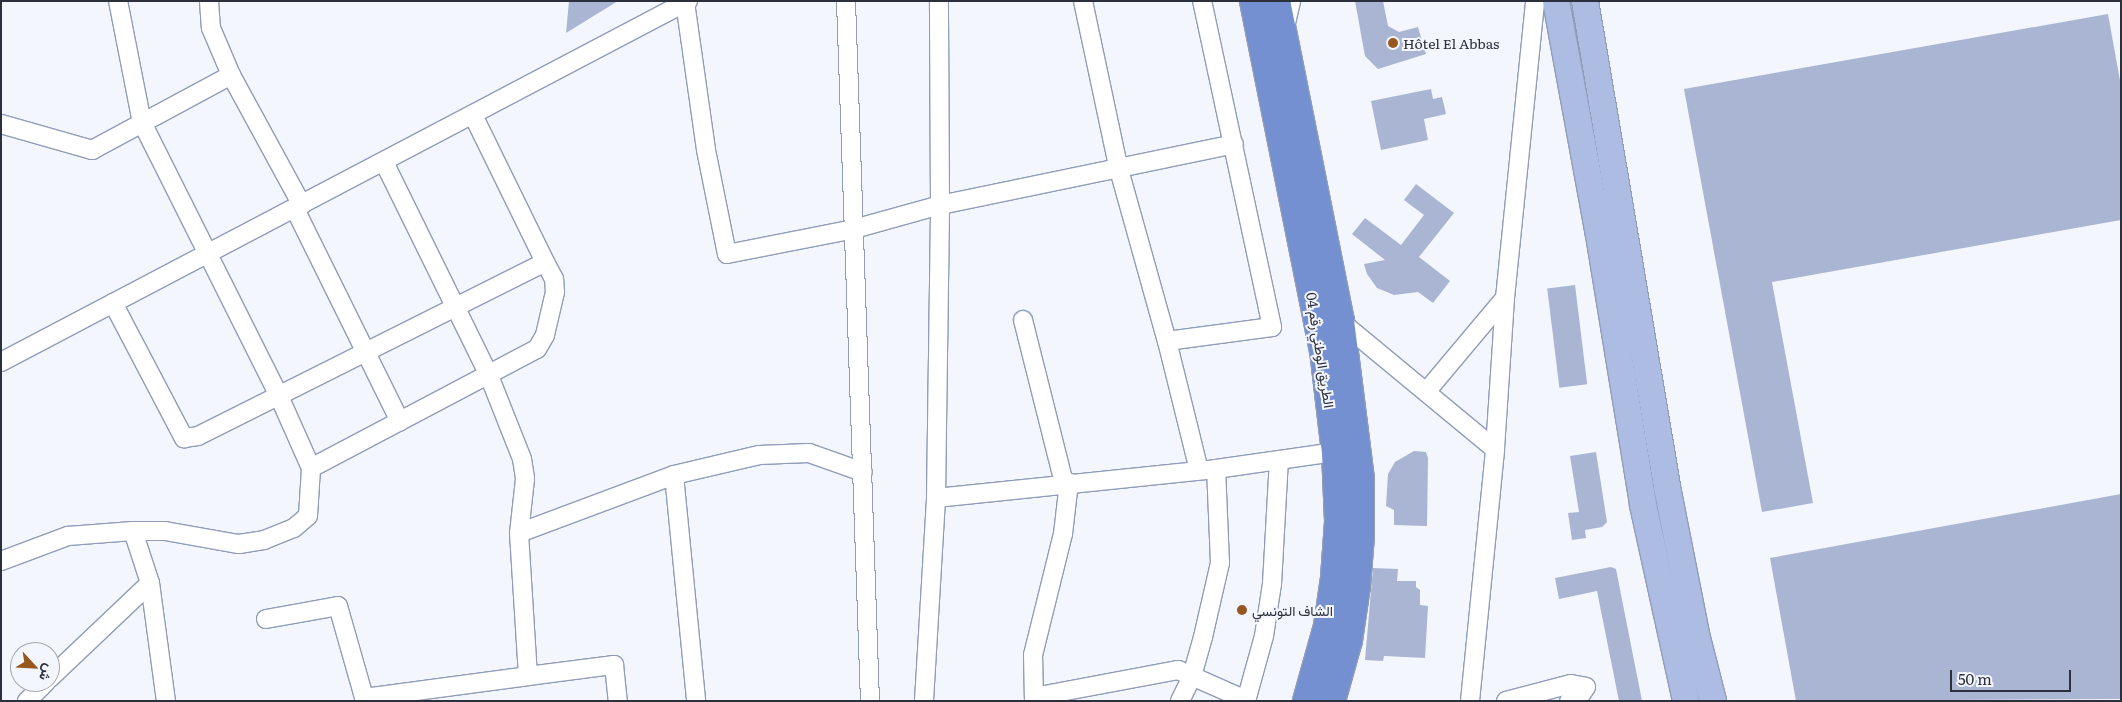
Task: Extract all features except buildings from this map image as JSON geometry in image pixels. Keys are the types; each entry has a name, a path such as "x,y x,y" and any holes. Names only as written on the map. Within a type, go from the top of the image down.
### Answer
{"highway":[{"name":"الطريق الوطني رقم 04","path":"1254,1 1324,350 1336,452 1339,522 1335,578 1328,626 1307,701"},
{"name":"الطريق الوطني رقم 04","path":"1276,1 1340,321 1353,404 1360,480 1360,535 1348,640 1331,701"}],"main road":[{"path":"1556,1 1599,235 1642,505 1686,701"},
{"path":"1585,1 1667,487 1697,638 1713,701"}],"street":[{"path":"1,560 68,536 133,531 165,531 238,544 264,540 294,528 308,516 311,468 278,394 142,123 118,1"},
{"path":"209,1 210,28 231,75 298,207 400,421"},
{"path":"846,1 870,701"},
{"path":"924,701 936,498 940,205 939,1"},
{"path":"1083,1 1118,166 1167,341 1207,469 1220,563 1214,599 1192,676 1180,701"},
{"path":"1167,341 1272,327 1202,1"},
{"path":"1470,701 1494,449 1505,298 1535,1"},
{"path":"1,362 687,2 706,150 727,254 854,229 940,205 1118,166 1234,144"},
{"path":"1,124 92,150 231,75"},
{"path":"311,468 537,349 545,335 555,292 554,280 473,115"},
{"path":"384,162 488,374 522,459 524,479 519,533 528,676"},
{"path":"113,303 184,438 198,436 278,394 545,262"},
{"path":"1426,392 1505,298"},
{"path":"1023,320 1066,482 1063,534 1033,655 1034,699 1178,670 1246,701 1264,636 1272,584 1279,460"},
{"path":"1340,321 1494,449"},
{"path":"936,498 1066,482 1207,469 1336,452"},
{"path":"519,533 674,475 759,455 809,454 863,472"},
{"path":"674,475 696,701"},
{"path":"133,531 150,583 166,701"},
{"path":"60,668 150,583"},
{"path":"266,619 338,606 365,699 440,694 528,676 614,665 618,701"},
{"path":"1506,701 1571,684 1586,687 1578,699 1569,701"},
{"path":"27,701 36,692"}],"lane":[{"path":"1286,45 1295,1"}],"place":[{"name":"Hôtel El Abbas","path":"1393,43"},
{"name":"الشاف التونسي","path":"1242,610"}]}
